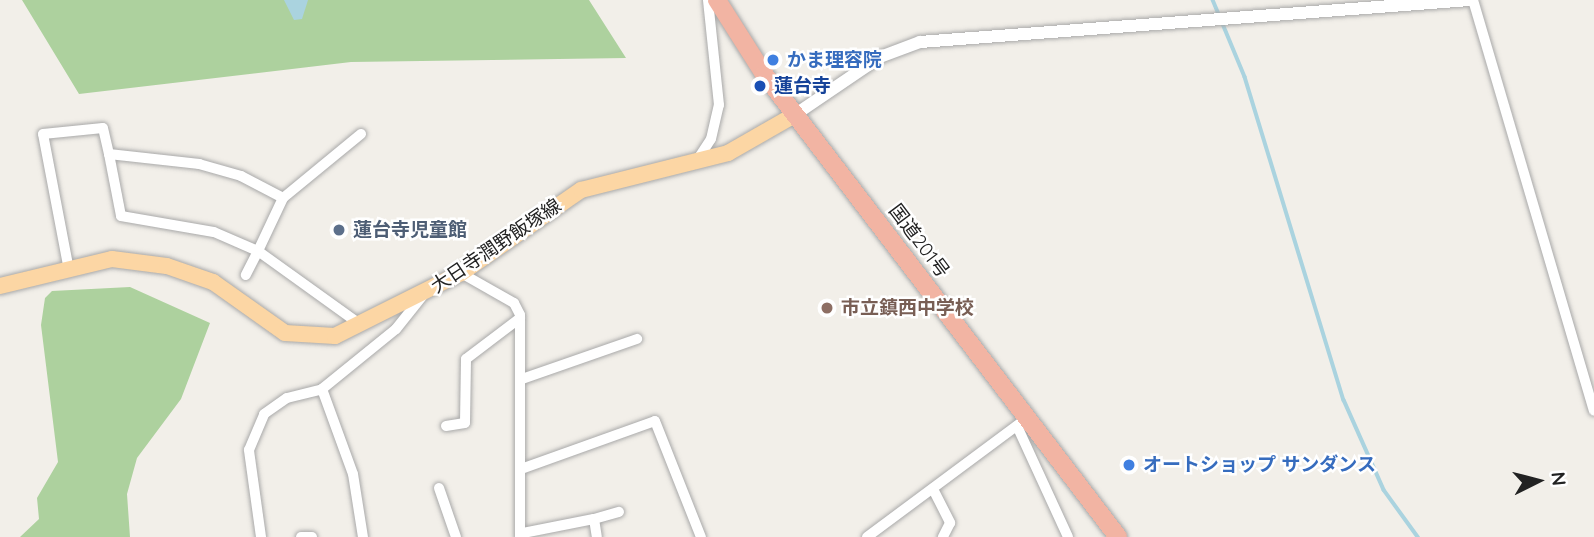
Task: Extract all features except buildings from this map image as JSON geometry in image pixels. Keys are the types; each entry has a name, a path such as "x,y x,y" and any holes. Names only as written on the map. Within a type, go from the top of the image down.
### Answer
{"highway":[{"name":"国道201号","path":"717,0 796,114 1022,422 1118,537"}],"main road":[{"name":"大日寺潤野飯塚線","path":"0,286 68,265 112,259 167,266 213,282 285,333 312,339 361,326 424,294 461,273 581,190 696,162 758,140 796,114"}],"street":[{"path":"696,162 711,139 719,105 708,0"},
{"path":"796,114 880,57 920,42 1471,0 1594,411"},
{"path":"68,265 43,134 103,128 121,216 190,225 258,251 361,326"},
{"path":"246,275 284,198 361,134"},
{"path":"109,154 199,164 241,176 284,198"},
{"path":"461,273 514,303 520,318 522,535 619,512"},
{"path":"261,537 249,450 255,429 277,404 322,389 396,329 424,294"},
{"path":"446,426 465,423 466,359 520,318"},
{"path":"522,379 637,340"},
{"path":"322,389 354,474 363,537"},
{"path":"521,469 655,421 701,537"},
{"path":"867,537 1022,422 1068,537"},
{"path":"439,488 456,537"},
{"path":"933,489 950,523 943,537"},
{"path":"594,519 597,537"},
{"path":"301,537 312,537"}],"green space":[{"path":"22,0 589,0 626,58 351,62 79,94"},
{"path":"130,287 210,323 181,399 137,458 127,494 130,537 20,537 39,519 37,498 58,462 41,325 45,298 52,291"}],"water":[{"path":"284,0 308,0 302,19 294,20"}],"waterway":[{"path":"1213,0 1245,77 1344,400 1384,490 1418,537"}],"place":[{"name":"かま理容院","path":"773,60"},
{"name":"蓮台寺","path":"760,86"},
{"name":"蓮台寺児童館","path":"339,230"},
{"name":"市立鎮西中学校","path":"827,308"},
{"name":"オートショップ サンダンス","path":"1129,465"}]}
